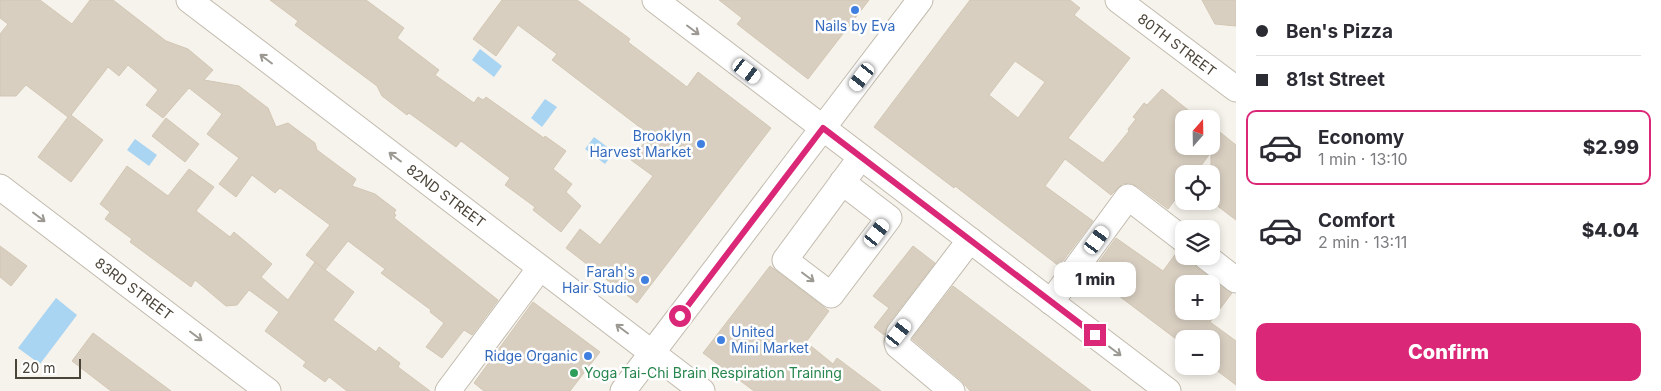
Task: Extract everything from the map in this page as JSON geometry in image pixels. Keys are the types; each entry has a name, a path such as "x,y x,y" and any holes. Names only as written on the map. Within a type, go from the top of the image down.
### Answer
{"street":[{"name":"82ND STREET","path":"189,0 702,391"},
{"path":"654,0 1168,391"},
{"path":"623,391 920,0"},
{"name":"80TH STREET","path":"1118,0 1236,89"},
{"path":"842,182 889,218 831,295 785,260 842,182 861,158"},
{"name":"83RD STREET","path":"0,187 268,391"},
{"path":"1051,302 1128,197 1175,233"},
{"path":"952,391 898,346 897,342 899,333 970,240"},
{"path":"1217,265 1236,280"},
{"path":"448,391 540,268"}],"water":[{"path":"480,49 502,66 494,77 472,60"},
{"path":"545,99 557,107 542,127 531,118"},
{"path":"594,137 614,152 605,164 585,149"},
{"path":"135,139 157,155 149,166 127,150"},
{"path":"56,298 77,315 40,364 18,348"}],"building":[{"path":"0,0 40,0 72,24 90,0 113,0 166,41 188,49 213,70 204,80 239,86 268,108 276,127 288,123 315,143 317,150 356,179 352,186 375,194 396,210 394,218 498,300 472,335 464,330 442,358 426,347 444,323 430,312 431,310 381,273 385,269 348,241 325,270 306,255 330,225 280,188 275,193 252,175 236,197 219,184 239,158 207,134 222,114 189,88 163,118 146,105 158,90 128,65 119,76 108,67 71,115 103,140 71,182 38,157 68,117 26,85 16,96 0,96 0,34 8,24 0,18"},
{"path":"270,0 366,0 404,28 397,38 439,70 435,75 474,103 478,97 483,100 486,97 544,138 545,136 566,151 553,169 572,184 566,192 581,206 561,232 533,210 535,207 505,185 510,178 461,141 456,147 409,113 407,115 382,96 377,86 295,25 298,21"},
{"path":"502,0 577,0 630,39 628,42 687,87 698,72 771,128 637,303 566,248 580,229 600,245 653,176 631,160 650,135 552,60 557,54 518,25 496,56 473,39"},
{"path":"719,0 869,0 808,79 737,24 742,18"},
{"path":"970,0 1070,0 1080,8 1074,15 1130,58 1068,138 1103,163 1129,131 1128,129 1136,119 1133,117 1144,103 1147,105 1162,89 1188,110 1175,110 1175,155 1209,155 1202,165 1175,165 1175,200 1168,209 1130,183 1122,184 1111,195 1065,159 1045,186 1093,221 1059,266 955,186 954,188 874,127","holes":["1015,61 1045,82 1018,118 989,95"]},
{"path":"1202,0 1236,0 1236,26 1215,24"},
{"path":"166,118 199,144 185,162 152,136"},
{"path":"1220,132 1236,145 1236,220 1220,208 1220,165 1211,165 1211,155 1220,155"},
{"path":"127,166 168,196 189,169 214,187 196,211 230,237 234,232 272,264 261,277 288,300 315,262 354,292 333,320 376,352 379,347 400,363 398,367 430,391 347,391 329,377 325,382 303,366 306,362 265,331 279,312 249,290 237,305 226,306 195,280 191,287 130,242 132,239 105,219 110,212 100,204"},
{"path":"1116,238 1163,271 1175,255 1175,265 1195,265 1207,275 1175,275 1175,320 1212,320 1210,322 1236,341 1236,385 1220,373 1220,330 1175,330 1175,338 1090,274"},
{"path":"0,246 27,266 11,286 0,277"},
{"path":"913,246 935,263 888,324 884,335 874,327 889,308 873,296"},
{"path":"770,266 829,311 806,342 833,364 837,358 881,391 754,391 703,353"},
{"path":"1220,284 1232,293 1220,309"},
{"path":"953,286 1091,391 970,391 961,380 912,339"},
{"path":"533,302 600,352 570,391 484,391 474,383"},
{"path":"93,333 171,391 111,391 72,361"}],"place":[{"name":"Nails by Eva","path":"855,10"},
{"name":"Brooklyn Harvest Market","path":"701,144"},
{"name":"Farah's Hair Studio","path":"645,280"},
{"name":"United Mini Market","path":"721,340"},
{"name":"Ridge Organic","path":"588,356"},
{"name":"Yoga Tai-Chi Brain Respiration Training","path":"574,373"}],"route":[{"path":"680,316 823,128 1095,335"}]}
